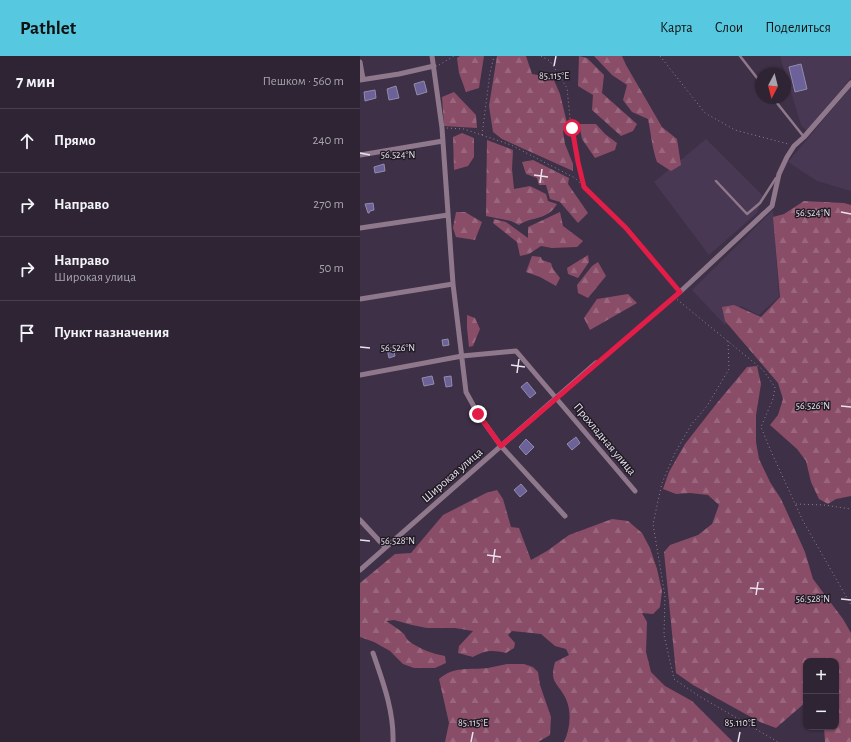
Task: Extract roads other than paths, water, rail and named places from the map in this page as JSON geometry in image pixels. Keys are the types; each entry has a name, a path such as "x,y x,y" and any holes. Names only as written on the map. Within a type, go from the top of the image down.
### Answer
{"street":[{"name":"Широкая улица","path":"360,570 501,446 478,414 466,392 453,284 442,128 432,56"},
{"path":"360,62 362,79 399,74 434,66"},
{"path":"680,292 772,206 779,174 794,146 804,138 851,83"},
{"path":"360,155 443,141"},
{"path":"360,228 448,215"},
{"path":"360,300 453,284"},
{"name":"Прохладная улица","path":"462,356 516,351 636,491"},
{"path":"360,375 462,356"},
{"path":"565,516 501,446 596,363"},
{"path":"360,520 385,547"},
{"path":"373,653 390,707 394,731 393,742"}],"lane":[{"path":"740,56 755,75"},
{"path":"778,104 804,138"},
{"path":"716,181 747,214 760,203 779,174"}]}
